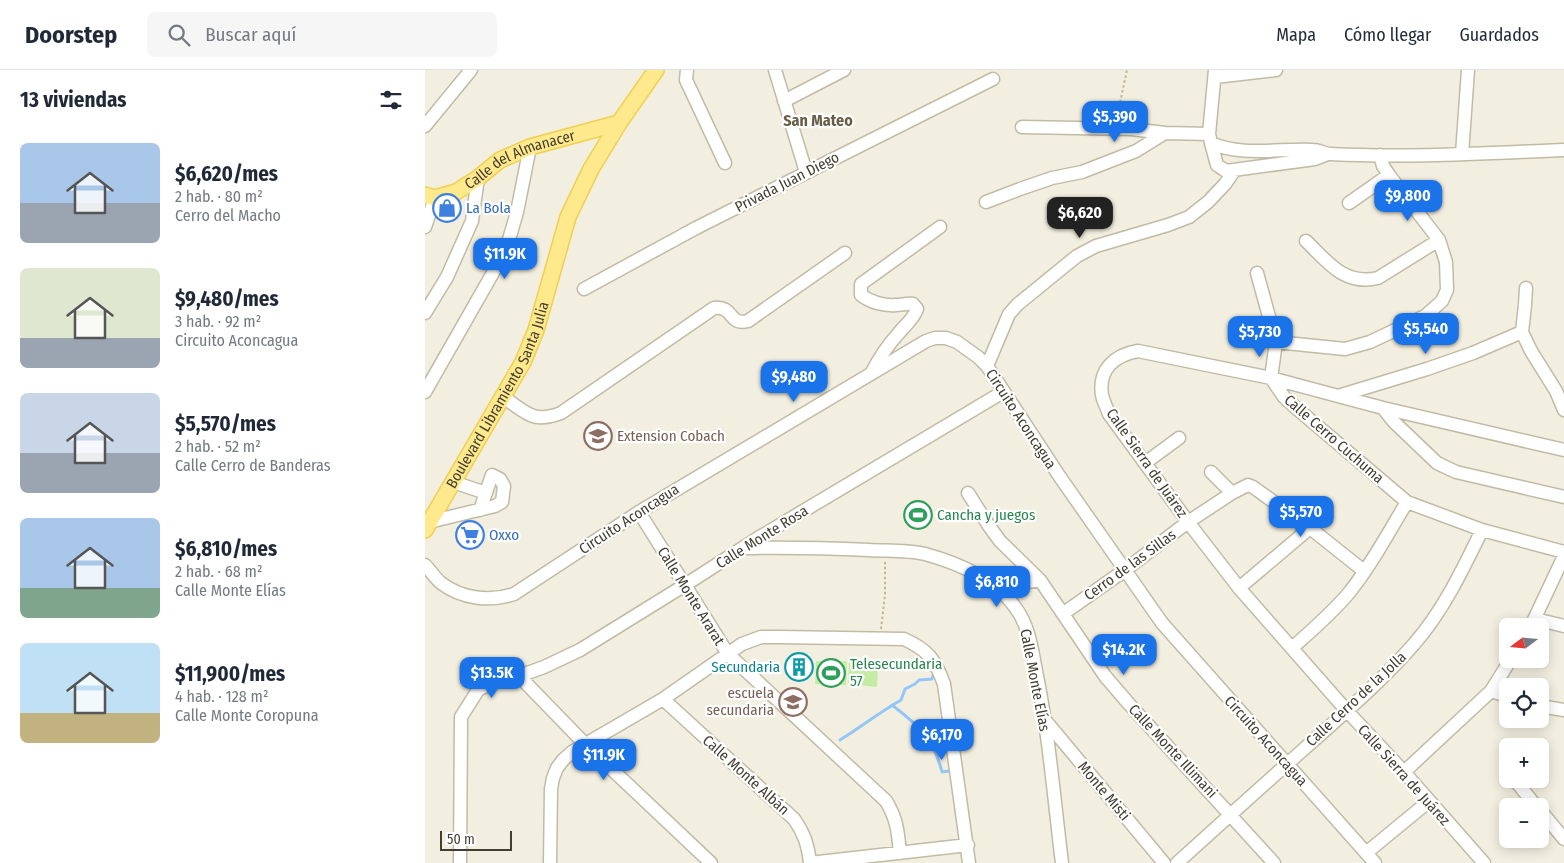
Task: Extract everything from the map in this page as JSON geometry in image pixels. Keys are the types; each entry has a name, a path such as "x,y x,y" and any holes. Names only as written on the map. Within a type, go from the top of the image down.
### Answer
{"main road":[{"name":"Boulevard Libramiento Santa Julia","path":"427,526 523,362 536,330 568,216 591,169 619,123 656,70"},
{"name":"Calle del Almanacer","path":"430,197 456,192 478,178 500,160 530,147 619,123"}],"street":[{"path":"425,126 471,70"},
{"path":"687,70 685,80 725,164"},
{"path":"775,70 806,172"},
{"path":"784,101 845,70"},
{"path":"1275,70 1215,74 1210,138 1217,165 1226,171 1234,171 1315,160 1328,154"},
{"path":"1462,154 1468,70"},
{"name":"Privada Juan Diego","path":"584,289 696,228 993,79"},
{"path":"1022,127 1131,129 1210,138 1224,149 1251,151 1316,150 1328,154 1379,155 1564,150"},
{"path":"986,202 1028,186 1082,172 1136,151 1165,134"},
{"path":"425,392 506,250 517,212 530,147"},
{"path":"1276,342 1345,349 1370,342 1425,316 1442,301 1447,290 1446,262 1439,240 1389,175 1379,155"},
{"path":"987,366 1009,314 1017,304 1077,256 1096,246 1169,225 1189,217 1208,202 1234,171"},
{"path":"1349,203 1389,175"},
{"path":"425,313 447,277 472,221 478,178"},
{"path":"425,228 430,197"},
{"path":"871,374 879,358 914,317 917,309 913,304 907,303 895,305 869,302 861,295 861,284 940,227"},
{"path":"1306,241 1336,270 1349,278 1366,281 1377,278 1439,240"},
{"path":"503,397 535,418 549,418 561,413 715,308 722,308 736,321 742,323 749,321 845,253"},
{"path":"1257,273 1276,342 1271,378"},
{"path":"1525,288 1522,332 1531,351 1556,391 1564,410"},
{"path":"1338,396 1473,353 1522,332"},
{"name":"Circuito Aconcagua","path":"425,564 441,583 465,595 501,599 514,594 639,512 926,341 935,338 946,338 957,342 987,366 1060,477 1162,623 1375,863"},
{"name":"Calle Sierra de Juárez","path":"1484,863 1239,588 1109,414 1102,396 1102,382 1107,369 1113,361 1125,353 1138,351 1271,378 1383,408 1564,450"},
{"name":"Calle Cerro Cuchuma","path":"1271,378 1284,397 1407,502 1482,530 1564,554"},
{"name":"Calle Monte Rosa","path":"519,676 579,650 1003,392"},
{"path":"1383,408 1394,422 1437,463 1456,472 1564,497"},
{"path":"1145,463 1179,438"},
{"path":"1211,472 1232,493"},
{"path":"427,526 495,506 501,502 504,486 500,479 493,475 481,510"},
{"path":"453,482 486,493"},
{"name":"Cerro de las Sillas","path":"1063,613 1125,570 1188,522 1232,493 1248,485 1310,528"},
{"name":"Calle Monte Illimani","path":"968,493 1000,541 1039,580 1111,683 1274,863"},
{"path":"1292,648 1325,619 1349,593 1407,502"},
{"name":"Calle Monte Ararat","path":"639,512 728,654 886,801 893,812 897,825 900,853"},
{"path":"1239,588 1310,528 1364,571"},
{"name":"Calle Cerro de la Jolla","path":"1177,863 1347,711 1415,644 1459,577 1482,530"},
{"name":"Calle Monte Elías","path":"744,548 805,547 924,554 975,574 997,587 1015,607 1026,627 1033,651 1045,720 1062,863"},
{"path":"1535,618 1564,554"},
{"path":"997,587 1039,580"},
{"path":"1549,624 1564,626"},
{"path":"550,863 551,789 553,778 563,760 585,744 663,699 742,644 761,637 904,639 919,646 929,654 939,668 945,684 969,863"},
{"path":"1404,772 1491,690 1505,668"},
{"path":"461,863 461,717 478,690 492,683 519,676 585,744 711,863"},
{"path":"1491,690 1499,693"},
{"name":"Calle Monte Albán","path":"663,699 794,819 806,839 810,863"},
{"path":"1549,708 1564,710"},
{"name":"Monte Misti","path":"1045,720 1164,863"},
{"path":"1522,788 1530,798"},
{"path":"1366,853 1428,802"},
{"path":"1549,821 1564,839"},
{"path":"810,863 968,846"}],"path":[{"path":"1114,129 1127,70"},
{"path":"880,638 885,595 885,551"}],"green space":[{"name":"Telesecundaria 57","path":"816,661 847,661 846,685 815,684"},
{"name":"Telesecundaria 57","path":"849,662 878,664 877,687 848,684"}],"waterway":[{"path":"840,740 901,700 905,689 919,680 932,679 934,673"},
{"path":"892,705 924,733 934,750 942,772 949,771 953,773"}],"place":[{"name":"La Bola","path":"447,208"},
{"name":"Extension Cobach","path":"598,436"},
{"name":"Cancha y juegos","path":"918,515"},
{"name":"Oxxo","path":"470,535"},
{"name":"Secundaria","path":"799,667"},
{"name":"Telesecundaria 57","path":"831,673"},
{"name":"escuela secundaria","path":"793,702"}],"district":[{"name":"San Mateo","path":"818,120"}]}
